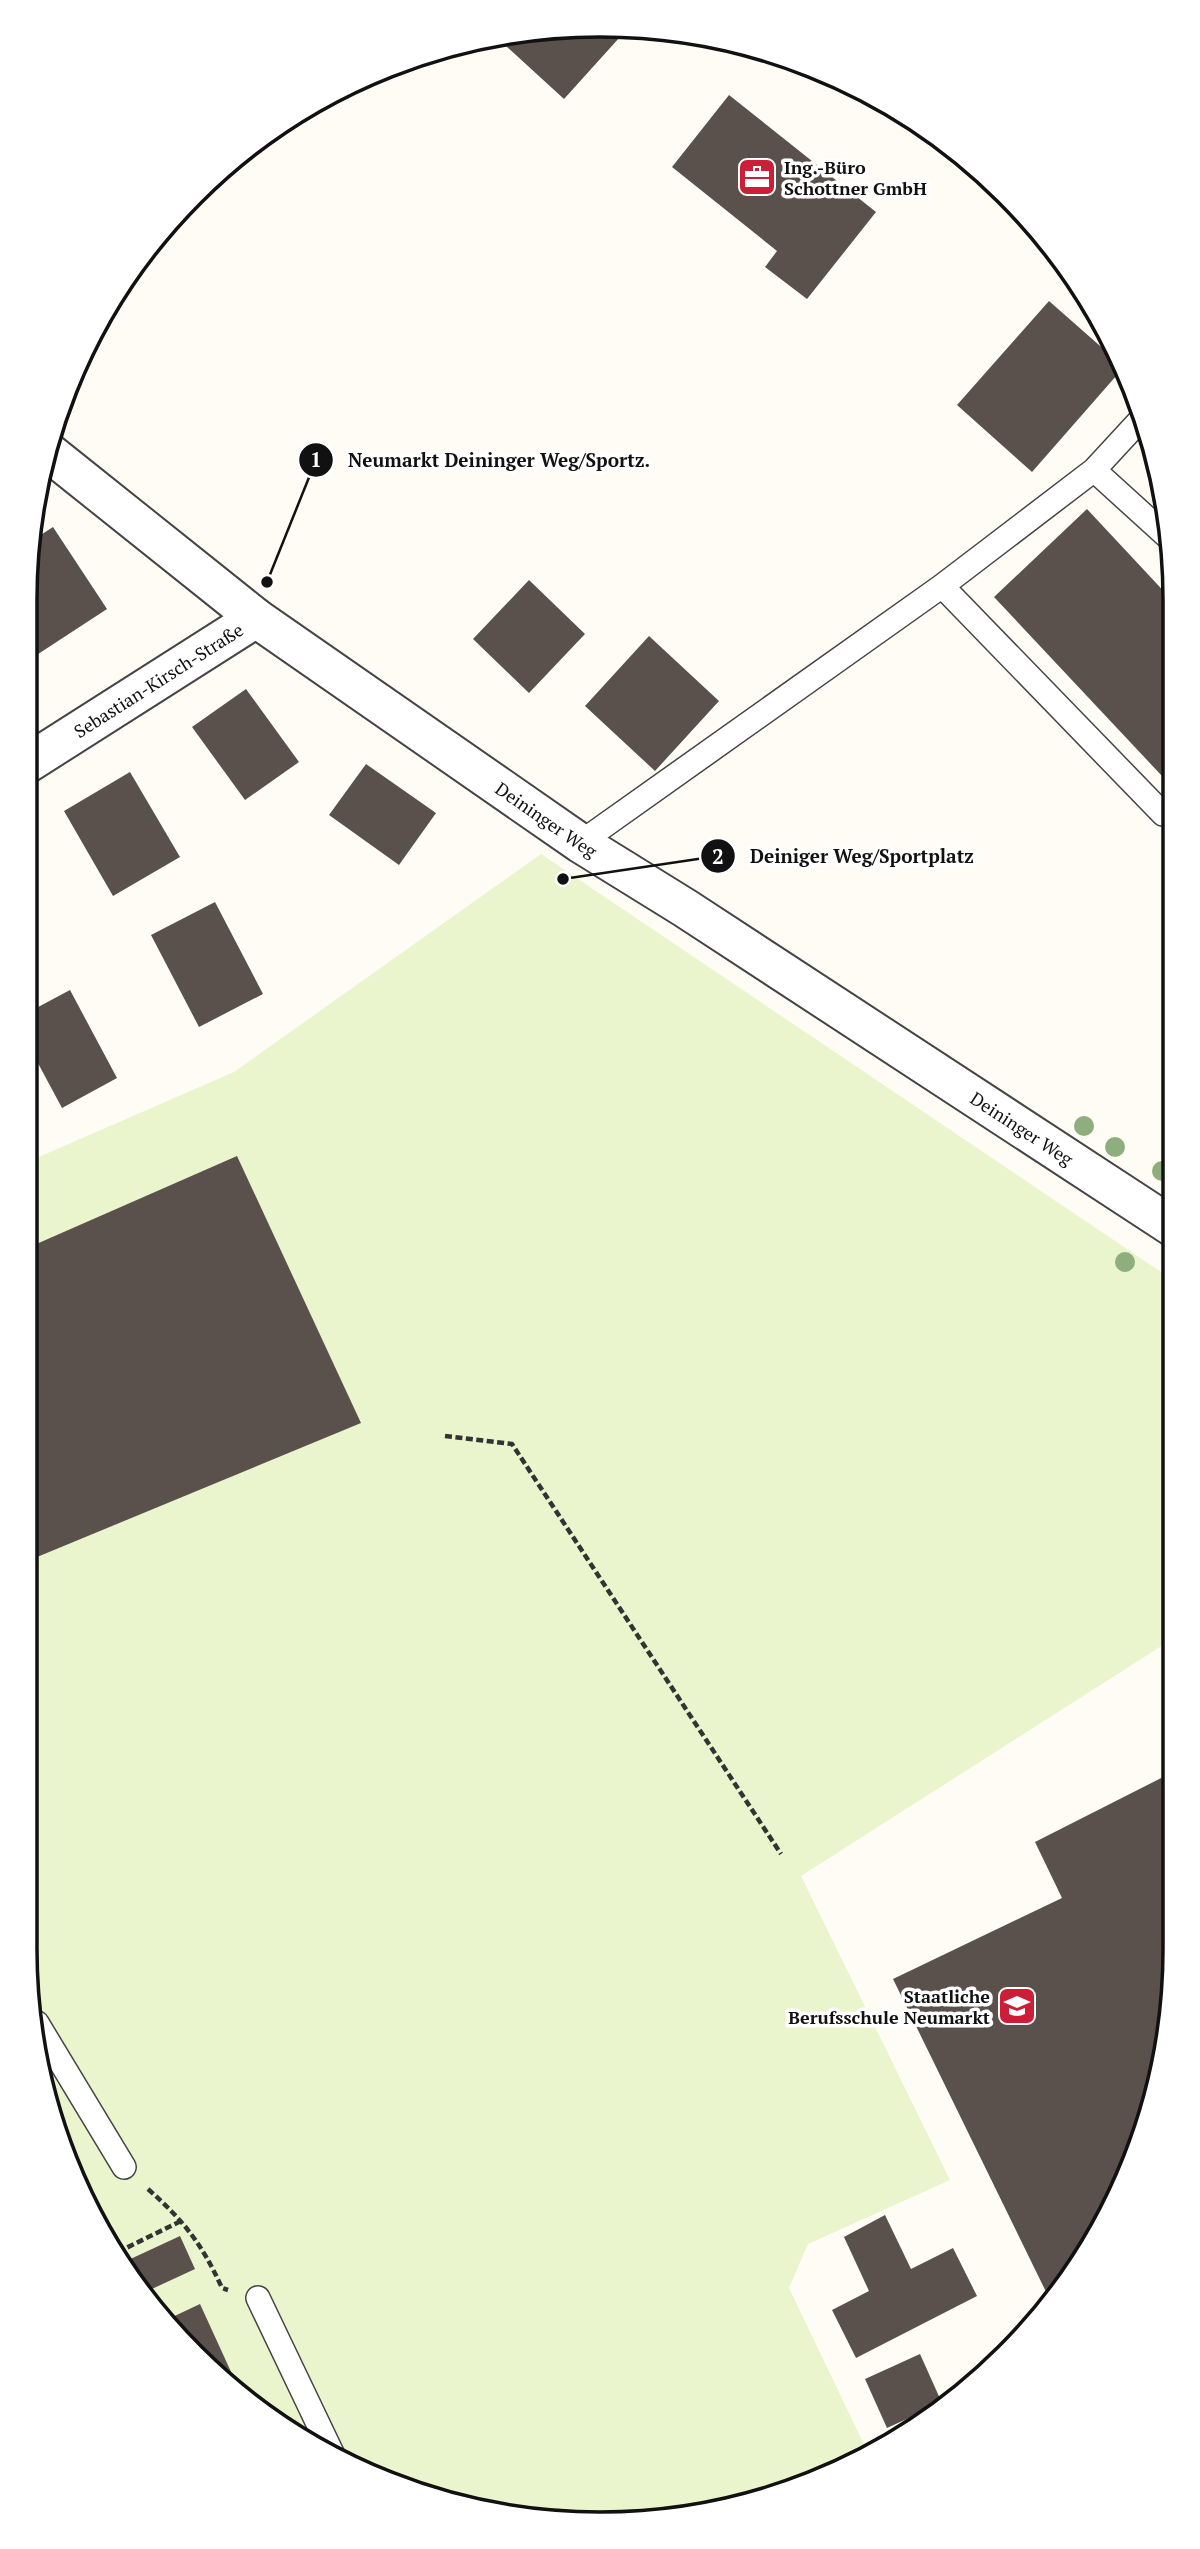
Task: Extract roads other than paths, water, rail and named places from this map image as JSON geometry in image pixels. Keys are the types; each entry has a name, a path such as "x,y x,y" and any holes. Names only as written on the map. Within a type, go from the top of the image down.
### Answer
{"street":[{"name":"Deininger Weg","path":"55,458 256,618 580,843 697,915 1163,1220"},
{"name":"Sebastian-Kirsch-Straße","path":"37,757 256,618"}],"lane":[{"path":"580,843 942,586 1094,470 1135,426"},
{"path":"1094,470 1158,528"},
{"path":"942,586 1163,814"},
{"path":"44,2034 124,2167"},
{"path":"258,2298 326,2441"}],"place":[{"name":"Ing.-Büro Schottner GmbH","path":"757,177"},
{"name":"Neumarkt Deininger Weg/Sportz.","path":"267,582"},
{"name":"Deiniger Weg/Sportplatz","path":"563,879"},
{"name":"Staatliche Berufsschule Neumarkt","path":"1017,2006"}]}
